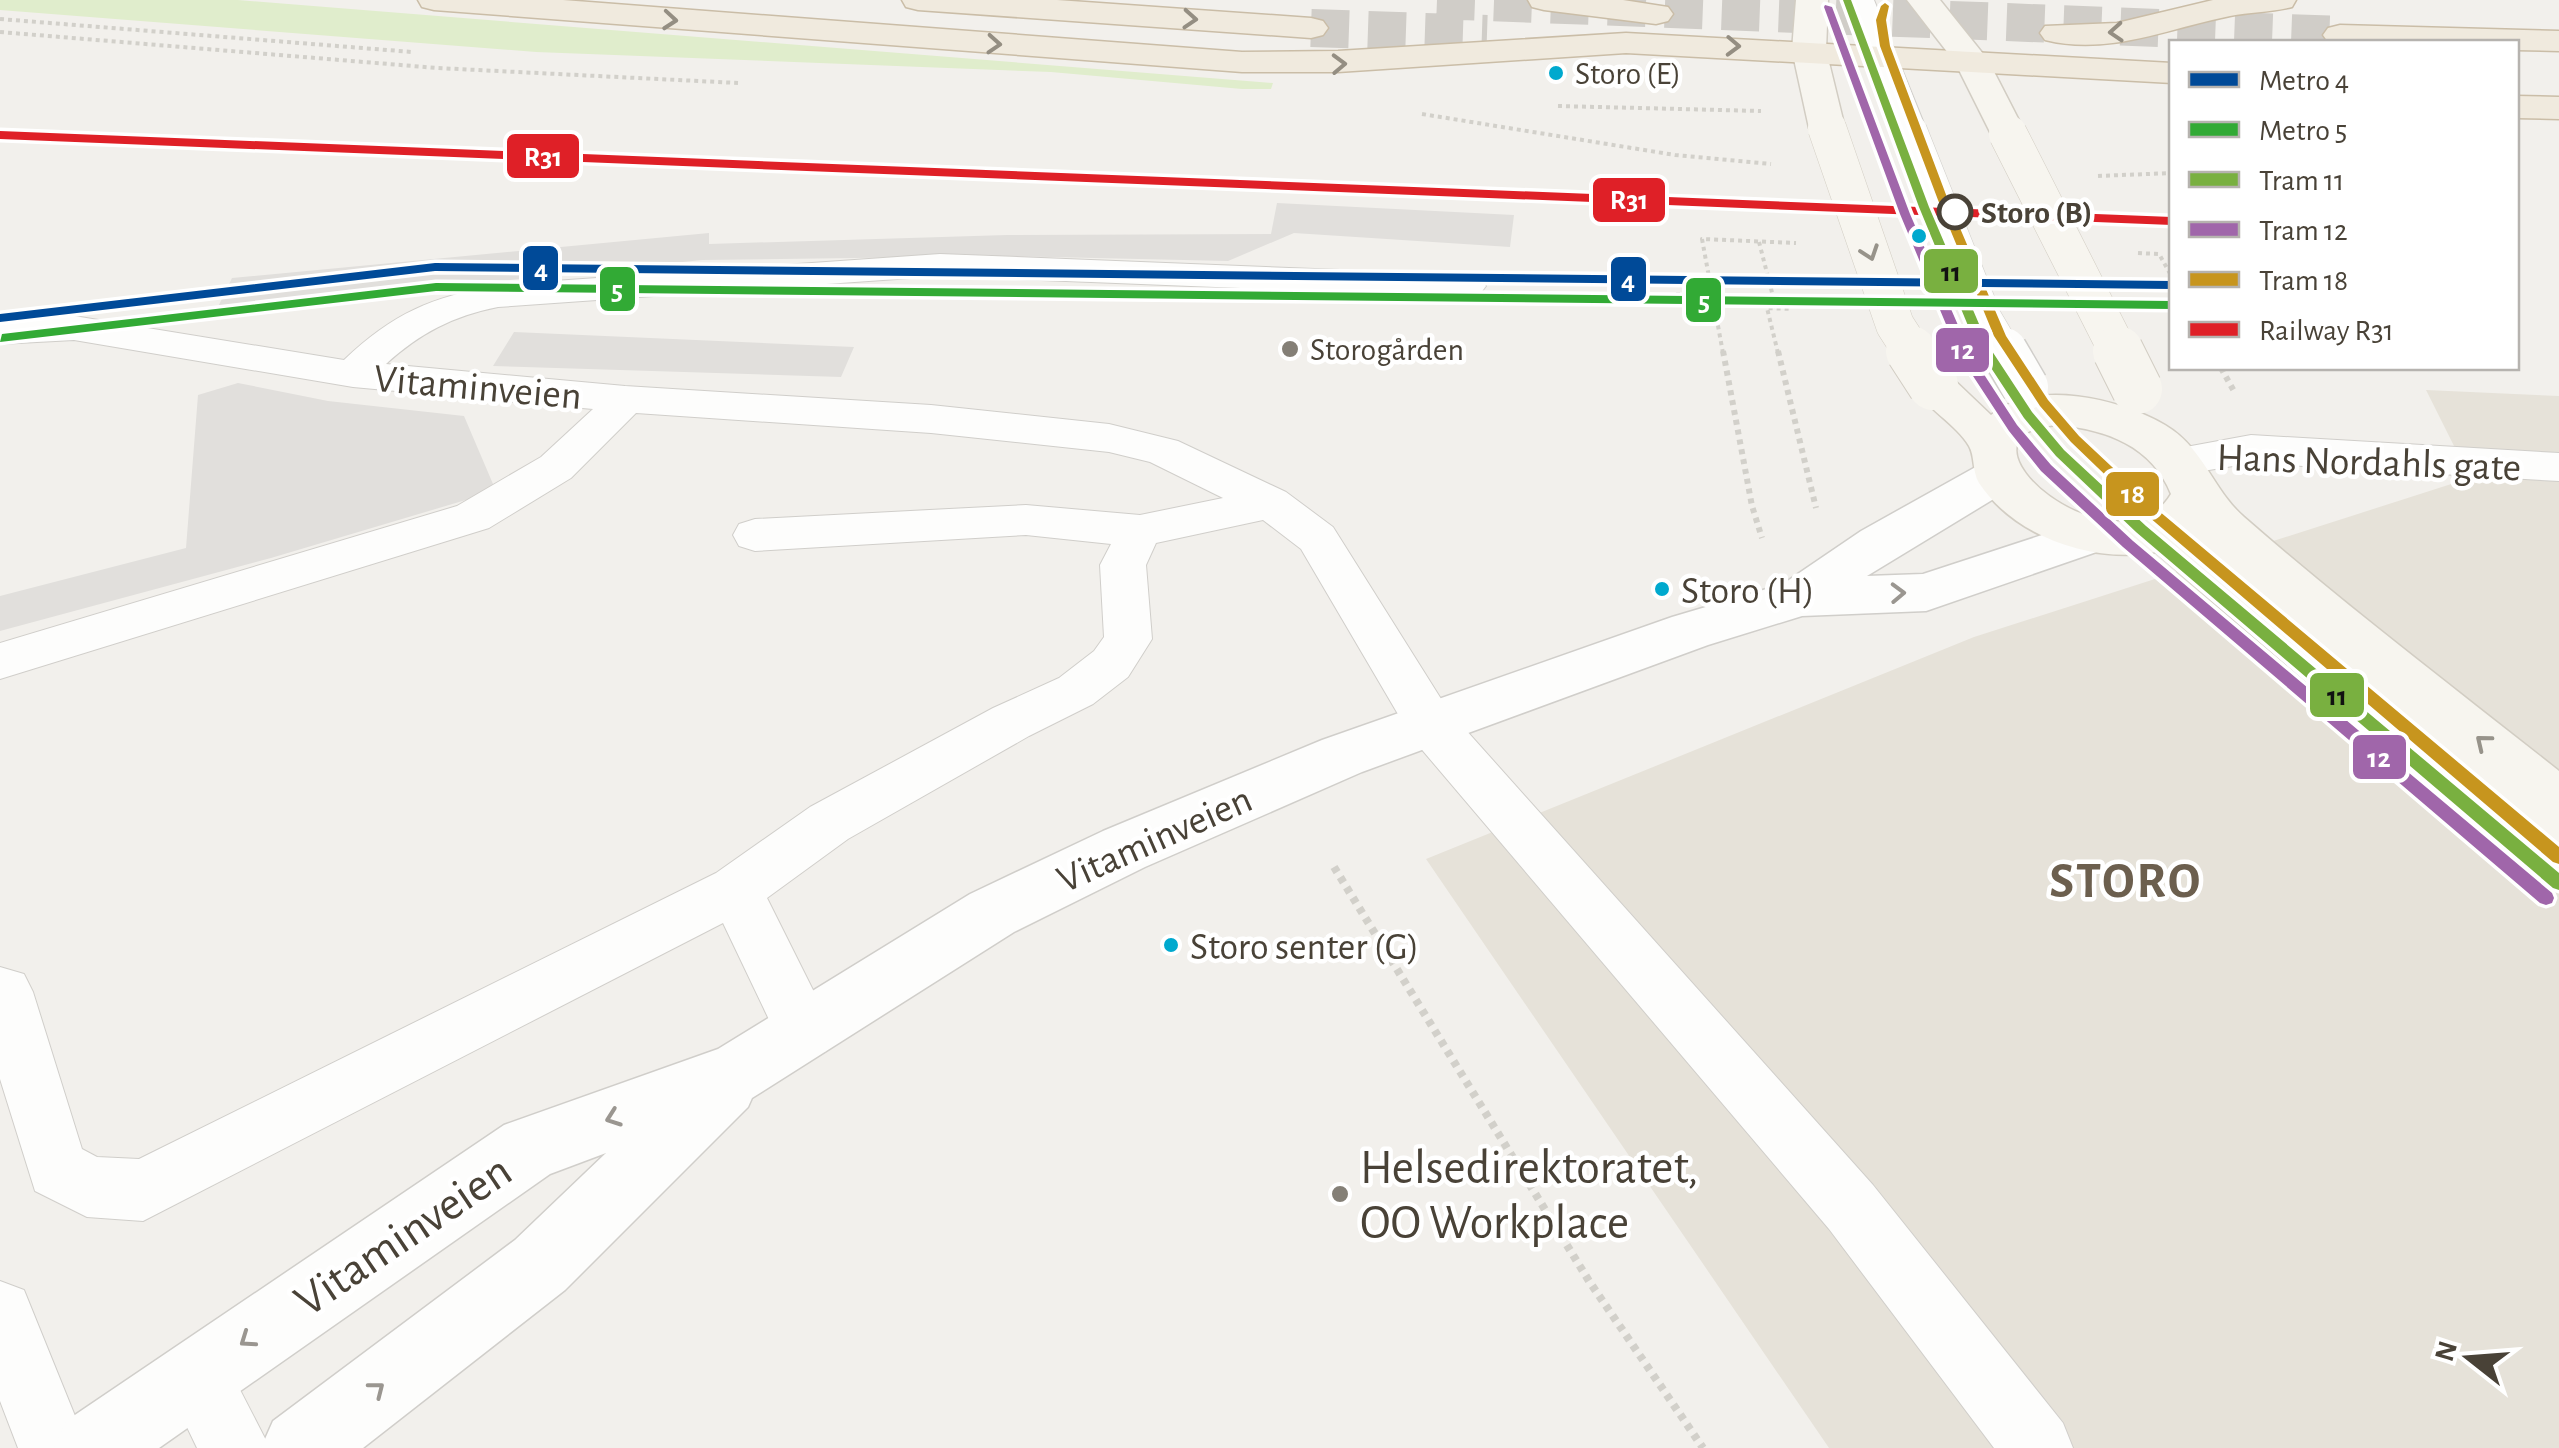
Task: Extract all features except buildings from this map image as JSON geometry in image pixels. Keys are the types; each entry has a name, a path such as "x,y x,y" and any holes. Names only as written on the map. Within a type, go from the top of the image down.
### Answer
{"highway":[{"path":"434,0 1270,63 1398,61 1546,44 1810,24"},
{"path":"918,0 1310,28"},
{"path":"1544,0 1632,12 1869,26 2169,73"},
{"path":"2032,32 2116,33 2182,21 2228,6 2280,0"},
{"path":"2340,35 2559,41"},
{"path":"2519,71 2559,72"},
{"path":"2519,107 2559,108"}],"main road":[{"path":"1924,0 1967,39 2008,134 2136,389 2172,480 2559,864"},
{"path":"1810,24 1827,128 1895,325 1933,386 1996,460 2012,494 2034,511 2094,536 2120,539 2172,480"},
{"path":"1996,460 2002,429 2019,417 2033,399 2094,414 2273,570 2559,804"}],"street":[{"name":"Vitaminveien","path":"1801,597 1996,460"},
{"name":"Vitaminveien","path":"94,1448 528,1149 738,1072 992,913 1124,849 1342,756 1690,632 1801,597 1926,592 2026,555 2094,536"},
{"name":"Vitaminveien","path":"300,1448 540,1265 738,1072"}],"lane":[{"path":"1869,26 1971,287 2033,399"},
{"name":"Vitaminveien","path":"354,374 412,322 448,306 498,296 940,265 1467,286"},
{"path":"0,332 74,328 354,374"},
{"name":"Vitaminveien","path":"354,374 624,399 930,419 1109,438 1163,452 1271,502 1317,538 1430,724"},
{"path":"0,660 472,517 518,496 561,468 592,439 624,399"},
{"name":"Hans Nordahls gate","path":"2172,480 2252,449 2559,466"},
{"path":"755,535 1026,520 1140,531 1271,502"},
{"path":"4,992 57,1170 74,1184 114,1192 143,1190 735,890 829,824 1011,722 1076,691 1112,664 1128,640 1123,565 1140,531"},
{"path":"1430,724 1851,1206 2038,1448"},
{"path":"735,890 805,1032"},
{"path":"0,1314 53,1448"},
{"path":"196,1375 236,1448"}],"path":[{"path":"1409,108 1426,106"},
{"path":"1558,106 1763,111"},
{"path":"1762,538 1752,506 1702,239 1796,243"},
{"path":"1759,242 1776,308"},
{"path":"2162,260 2169,272"},
{"path":"1676,294 1713,295"},
{"path":"1792,309 1766,308 1819,519"},
{"path":"1334,867 1590,1281 1702,1448"}],"shaded area":[{"path":"1277,203 1514,215 1510,247 1294,233 1228,261 1005,256 702,260 216,311 232,278 709,233 709,244 1007,235 1271,234"},
{"path":"514,332 854,347 841,377 493,366"},
{"path":"238,383 328,401 464,416 496,491 271,558 0,631 0,596 186,548 198,395"},
{"path":"2426,390 2559,396 2559,1448 1829,1448 1426,859 1974,637 2470,478"}],"green space":[{"path":"0,0 238,0 1273,83 1271,89 1242,89 1051,72 536,52 0,10"}],"tunnel":[{"path":"1437,0 2340,35"},
{"path":"1311,28 1487,34"}],"metro line":[{"name":"4","path":"0,318 435,267 2169,285"},
{"name":"5","path":"2,338 436,287 2169,305"}],"tram line":[{"name":"11","path":"1847,0 1924,207 1982,345 2028,415 2060,453 2141,529 2559,883"},
{"name":"18","path":"1885,6 1881,20 1885,46 1943,200 2000,336 2044,403 2075,439 2154,514 2559,857"},
{"name":"12","path":"1828,7 1905,214 1964,353 2013,428 2046,468 2128,544 2546,898"}],"rail line":[{"name":"R31","path":"0,135 2169,221"}],"place":[{"name":"Storo (E)","path":"1556,73"},
{"name":"Storo (B)","path":"1955,212"},
{"name":"Storogården","path":"1290,349"},
{"name":"Storo (H)","path":"1662,589"},
{"name":"Storo senter (G)","path":"1171,945"},
{"name":"Helsedirektoratet, OO Workplace","path":"1340,1194"}],"district":[{"name":"STORO","path":"2126,879"}]}
